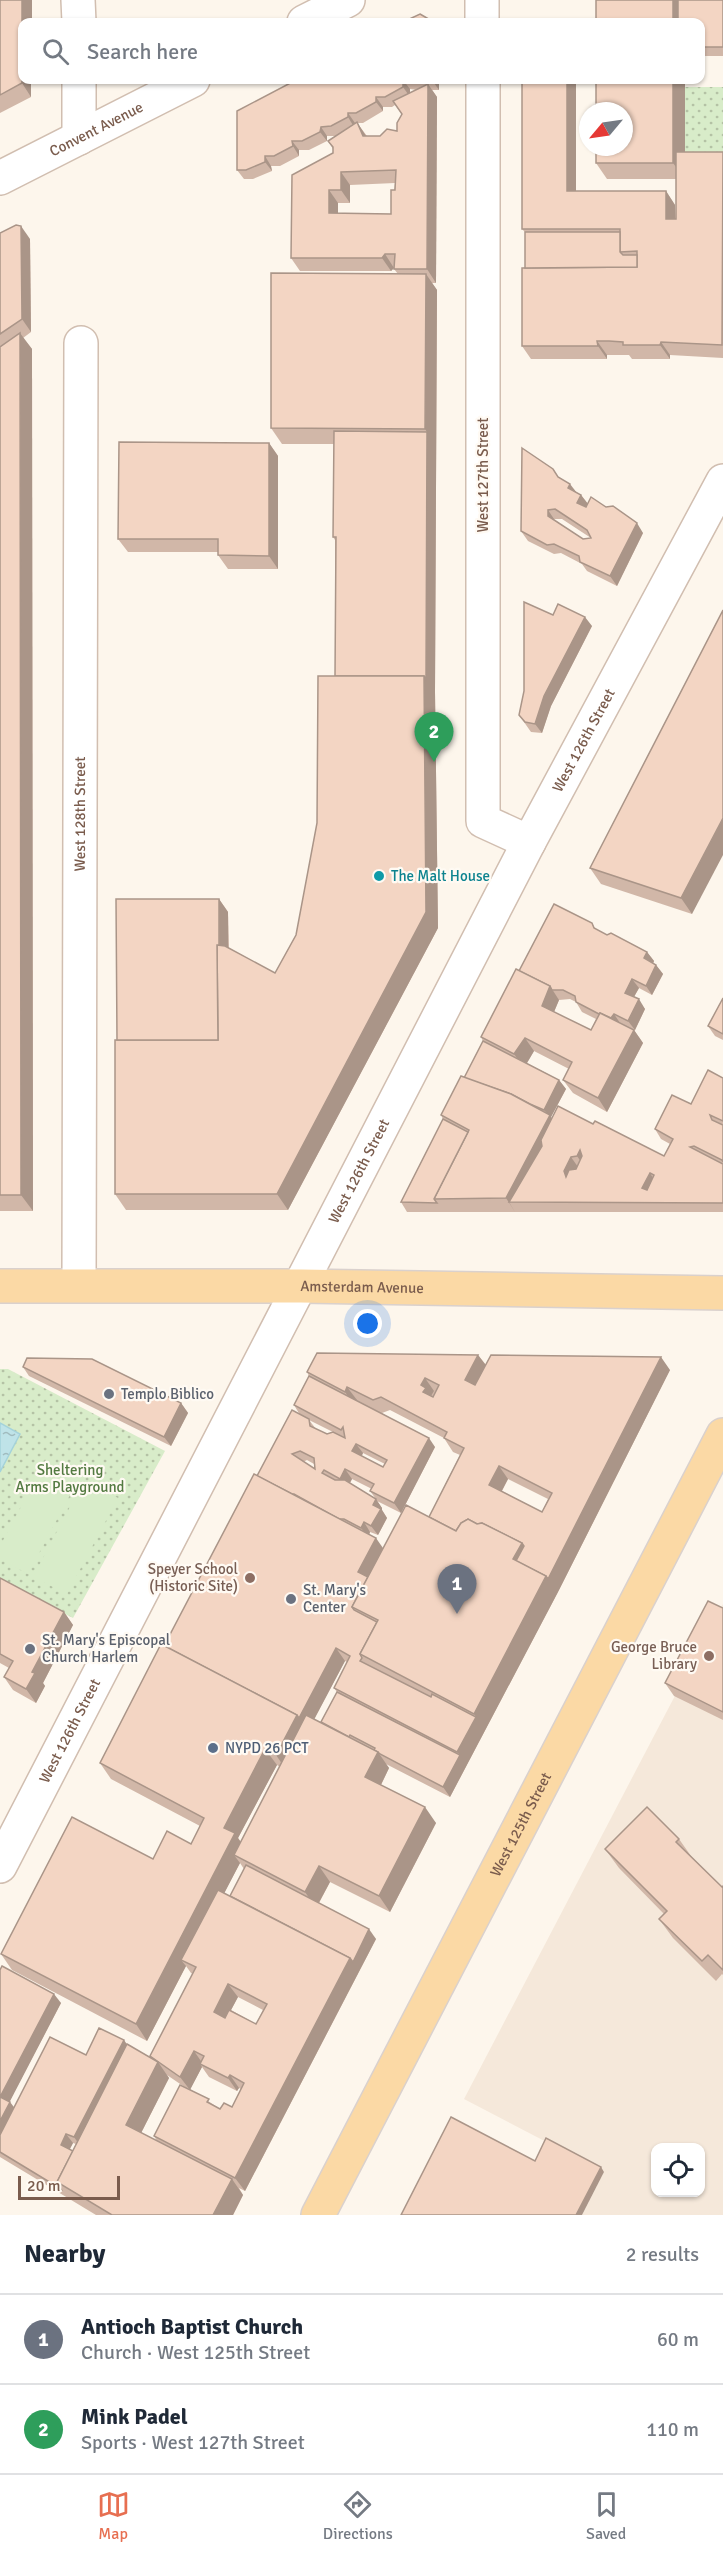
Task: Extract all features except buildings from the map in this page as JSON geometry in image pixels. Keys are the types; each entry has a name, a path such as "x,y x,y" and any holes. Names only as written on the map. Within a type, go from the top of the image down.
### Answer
{"main road":[{"name":"Amsterdam Avenue","path":"0,1286 301,1286 723,1293"},
{"name":"West 125th Street","path":"318,2215 723,1435"}],"street":[{"path":"78,0 78,18"},
{"path":"312,18 348,0"},
{"path":"482,0 483,18"},
{"path":"79,84 79,138"},
{"name":"Convent Avenue","path":"0,178 185,84"},
{"name":"West 127th Street","path":"483,84 483,821 529,842"},
{"name":"West 128th Street","path":"79,1285 81,343"},
{"name":"West 126th Street","path":"0,1866 529,842 723,482"}],"shaded area":[{"path":"723,1604 723,2215 582,2215 604,2172 464,2099"}],"green space":[{"path":"685,87 723,87 723,165 685,165"},
{"name":"Sheltering Arms Playground","path":"0,1369 8,1369 165,1451 73,1618 0,1581"},
{"path":"46,1460 79,1478 28,1574 0,1559 0,1546"},
{"path":"84,1480 118,1498 67,1594 33,1577"}],"water":[{"path":"0,1423 20,1434 0,1472"}],"place":[{"name":"Mink Padel","path":"434,762"},
{"name":"The Malt House","path":"379,876"},
{"name":"Templo Biblico","path":"109,1394"},
{"name":"Speyer School (Historic Site)","path":"250,1578"},
{"name":"St. Mary's Center","path":"291,1599"},
{"name":"Antioch Baptist Church","path":"457,1614"},
{"name":"St. Mary's Episcopal Church Harlem","path":"30,1649"},
{"name":"George Bruce Library","path":"709,1656"},
{"name":"NYPD 26 PCT","path":"213,1748"}]}
